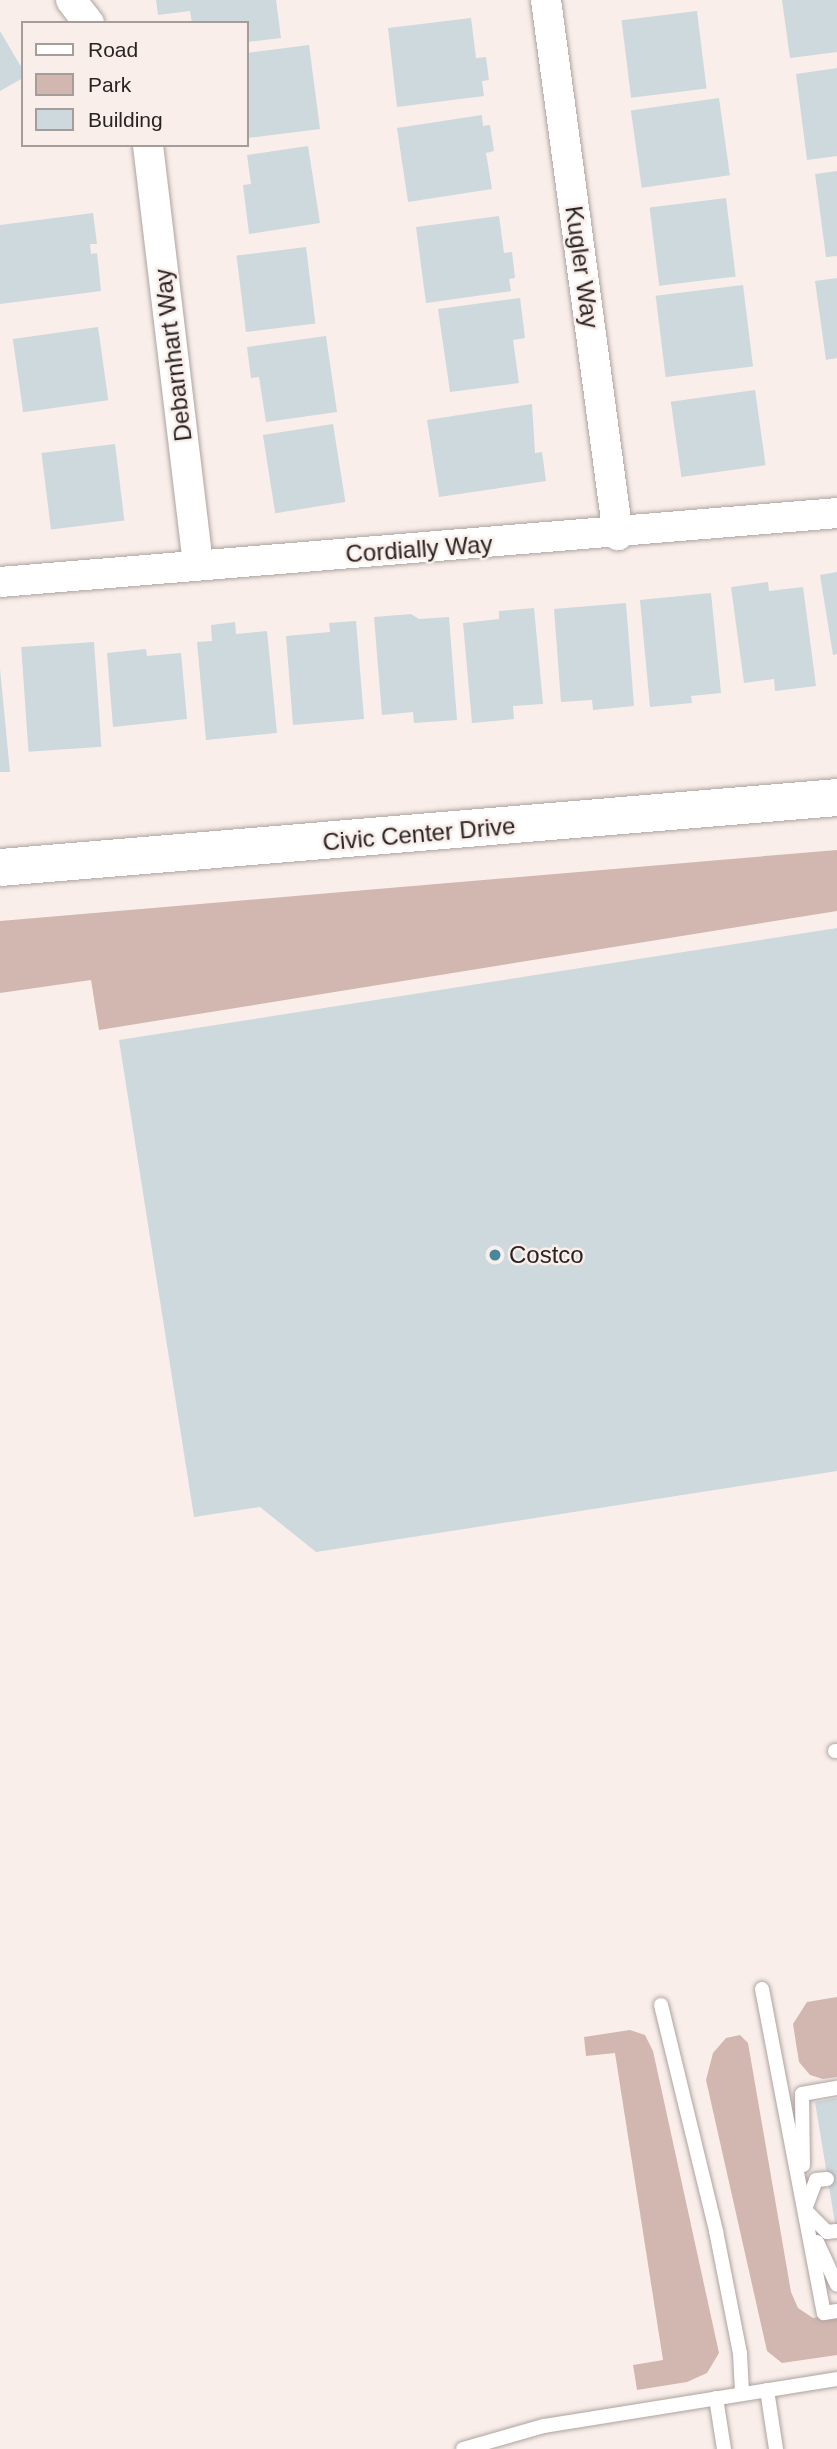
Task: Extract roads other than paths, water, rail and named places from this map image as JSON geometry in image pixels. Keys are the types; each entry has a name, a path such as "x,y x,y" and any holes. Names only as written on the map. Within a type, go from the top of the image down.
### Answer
{"street":[{"path":"71,0 87,21"},
{"name":"Kugler Way","path":"546,0 618,534"},
{"name":"Debarnhart Way","path":"148,147 198,564"},
{"name":"Cordially Way","path":"0,582 198,564 618,534 837,513"},
{"name":"Civic Center Drive","path":"0,867 837,797"}],"lane":[{"path":"762,1989 824,2313 837,2311"},
{"path":"662,2005 716,2231 740,2353 742,2393"},
{"path":"837,2088 802,2094 805,2210 837,2285"},
{"path":"818,2123 812,2124 805,2210 827,2232 836,2231"},
{"path":"805,2210 816,2180 827,2179"},
{"path":"463,2449 544,2426 837,2379"},
{"path":"767,2390 776,2449"},
{"path":"716,2398 724,2449"}],"place":[{"name":"Costco","path":"495,1255"}]}
